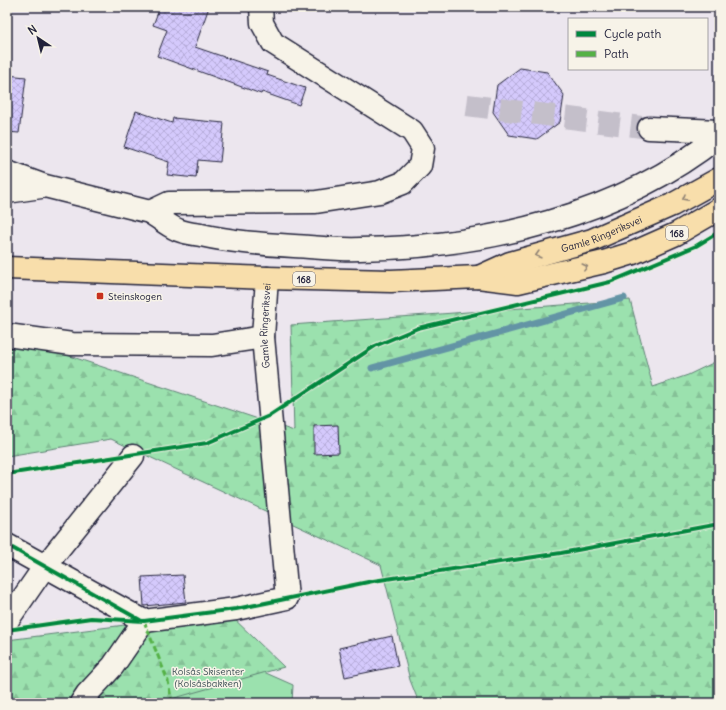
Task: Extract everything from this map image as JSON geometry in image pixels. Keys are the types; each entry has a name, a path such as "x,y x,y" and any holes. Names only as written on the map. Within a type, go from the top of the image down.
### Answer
{"main road":[{"name":"Gamle Ringeriksvei","path":"478,277 510,263 592,240 672,205 719,179"},
{"name":"Gamle Ringeriksvei","path":"7,268 391,281 478,277 518,282 604,262 632,253 676,234 719,209"}],"lane":[{"path":"150,212 168,203 316,202 380,192 403,184 420,166 423,148 412,131 273,43 262,23 262,7"},
{"path":"649,128 719,130"},
{"path":"7,172 45,186 150,212 178,230 235,242 359,249 438,245 497,236 551,221 602,204 648,183 692,157 719,136"},
{"path":"7,192 45,186"},
{"name":"Gamle Ringeriksvei","path":"144,622 236,609 286,598 263,337 267,278"},
{"path":"7,335 72,344 165,345 212,345 263,337"},
{"path":"7,621 45,566 133,456"},
{"path":"7,545 144,622 114,666 87,694 81,703"}],"green space":[{"path":"630,300 653,387 688,375 719,360 719,703 419,703 410,680 381,565 111,439 7,456 7,335 294,431 291,325"},
{"path":"227,612 284,667 157,703 7,703 7,640"},
{"name":"Kolsås Skisenter (Kolsåsbakken)","path":"205,646 293,685 292,703 133,703"}],"building":[{"path":"160,7 209,7 195,47 268,72 267,75 305,88 299,105 262,92 261,94 157,56 167,30 153,25"},
{"path":"520,68 547,72 564,95 560,122 537,139 509,135 493,112 497,85"},
{"path":"7,75 26,77 19,133 7,132"},
{"path":"136,111 172,123 173,118 224,123 220,162 198,160 196,178 167,175 169,162 124,147"},
{"path":"338,425 339,453 314,454 314,426"},
{"path":"183,575 186,602 144,606 142,577"},
{"path":"392,636 398,666 345,677 339,648"}],"waterway":[{"path":"372,368 624,298"}],"tunnel":[{"path":"467,105 649,128"}],"marked path":[{"path":"144,621 168,681 172,703"}],"cycle path":[{"path":"7,474 207,443 269,416 375,346 418,328 610,282 696,246 719,232"},
{"path":"7,630 91,618 144,621 236,609 373,581 561,553 719,524"},
{"path":"7,545 140,620"}],"place":[{"name":"Steinskogen","path":"100,296"}]}
